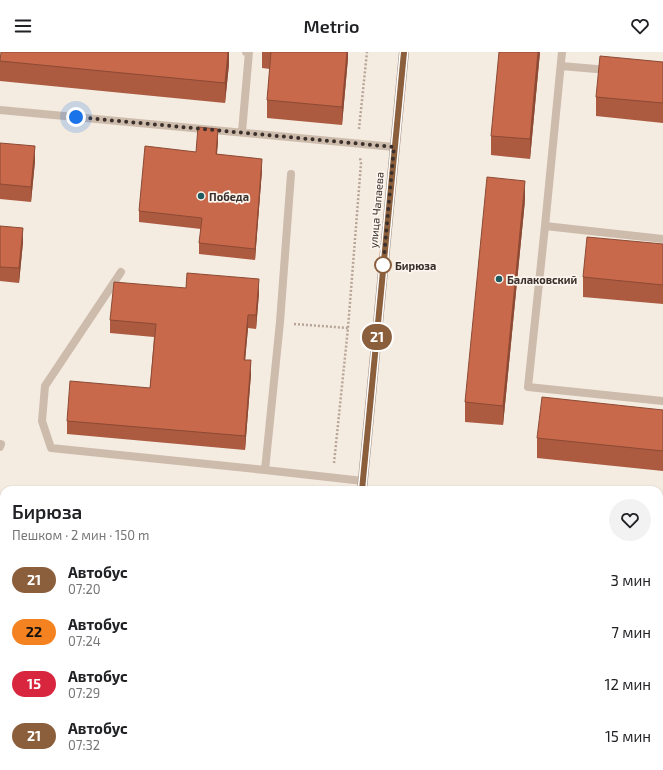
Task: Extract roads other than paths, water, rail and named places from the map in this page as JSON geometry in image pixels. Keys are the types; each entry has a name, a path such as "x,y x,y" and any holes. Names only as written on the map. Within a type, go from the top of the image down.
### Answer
{"main road":[{"name":"улица Чапаева","path":"363,485 404,52"}],"lane":[{"path":"242,132 248,52"},
{"path":"562,52 528,387 663,401"},
{"path":"560,66 616,71"},
{"path":"0,110 394,147"},
{"path":"265,470 280,322 291,174"},
{"path":"545,226 663,239"},
{"path":"121,272 45,386 42,421 51,448 332,477 363,485"}],"place":[{"name":"Победа","path":"201,196"},
{"name":"Бирюза","path":"383,265"},
{"name":"Балаковский","path":"499,279"}]}
